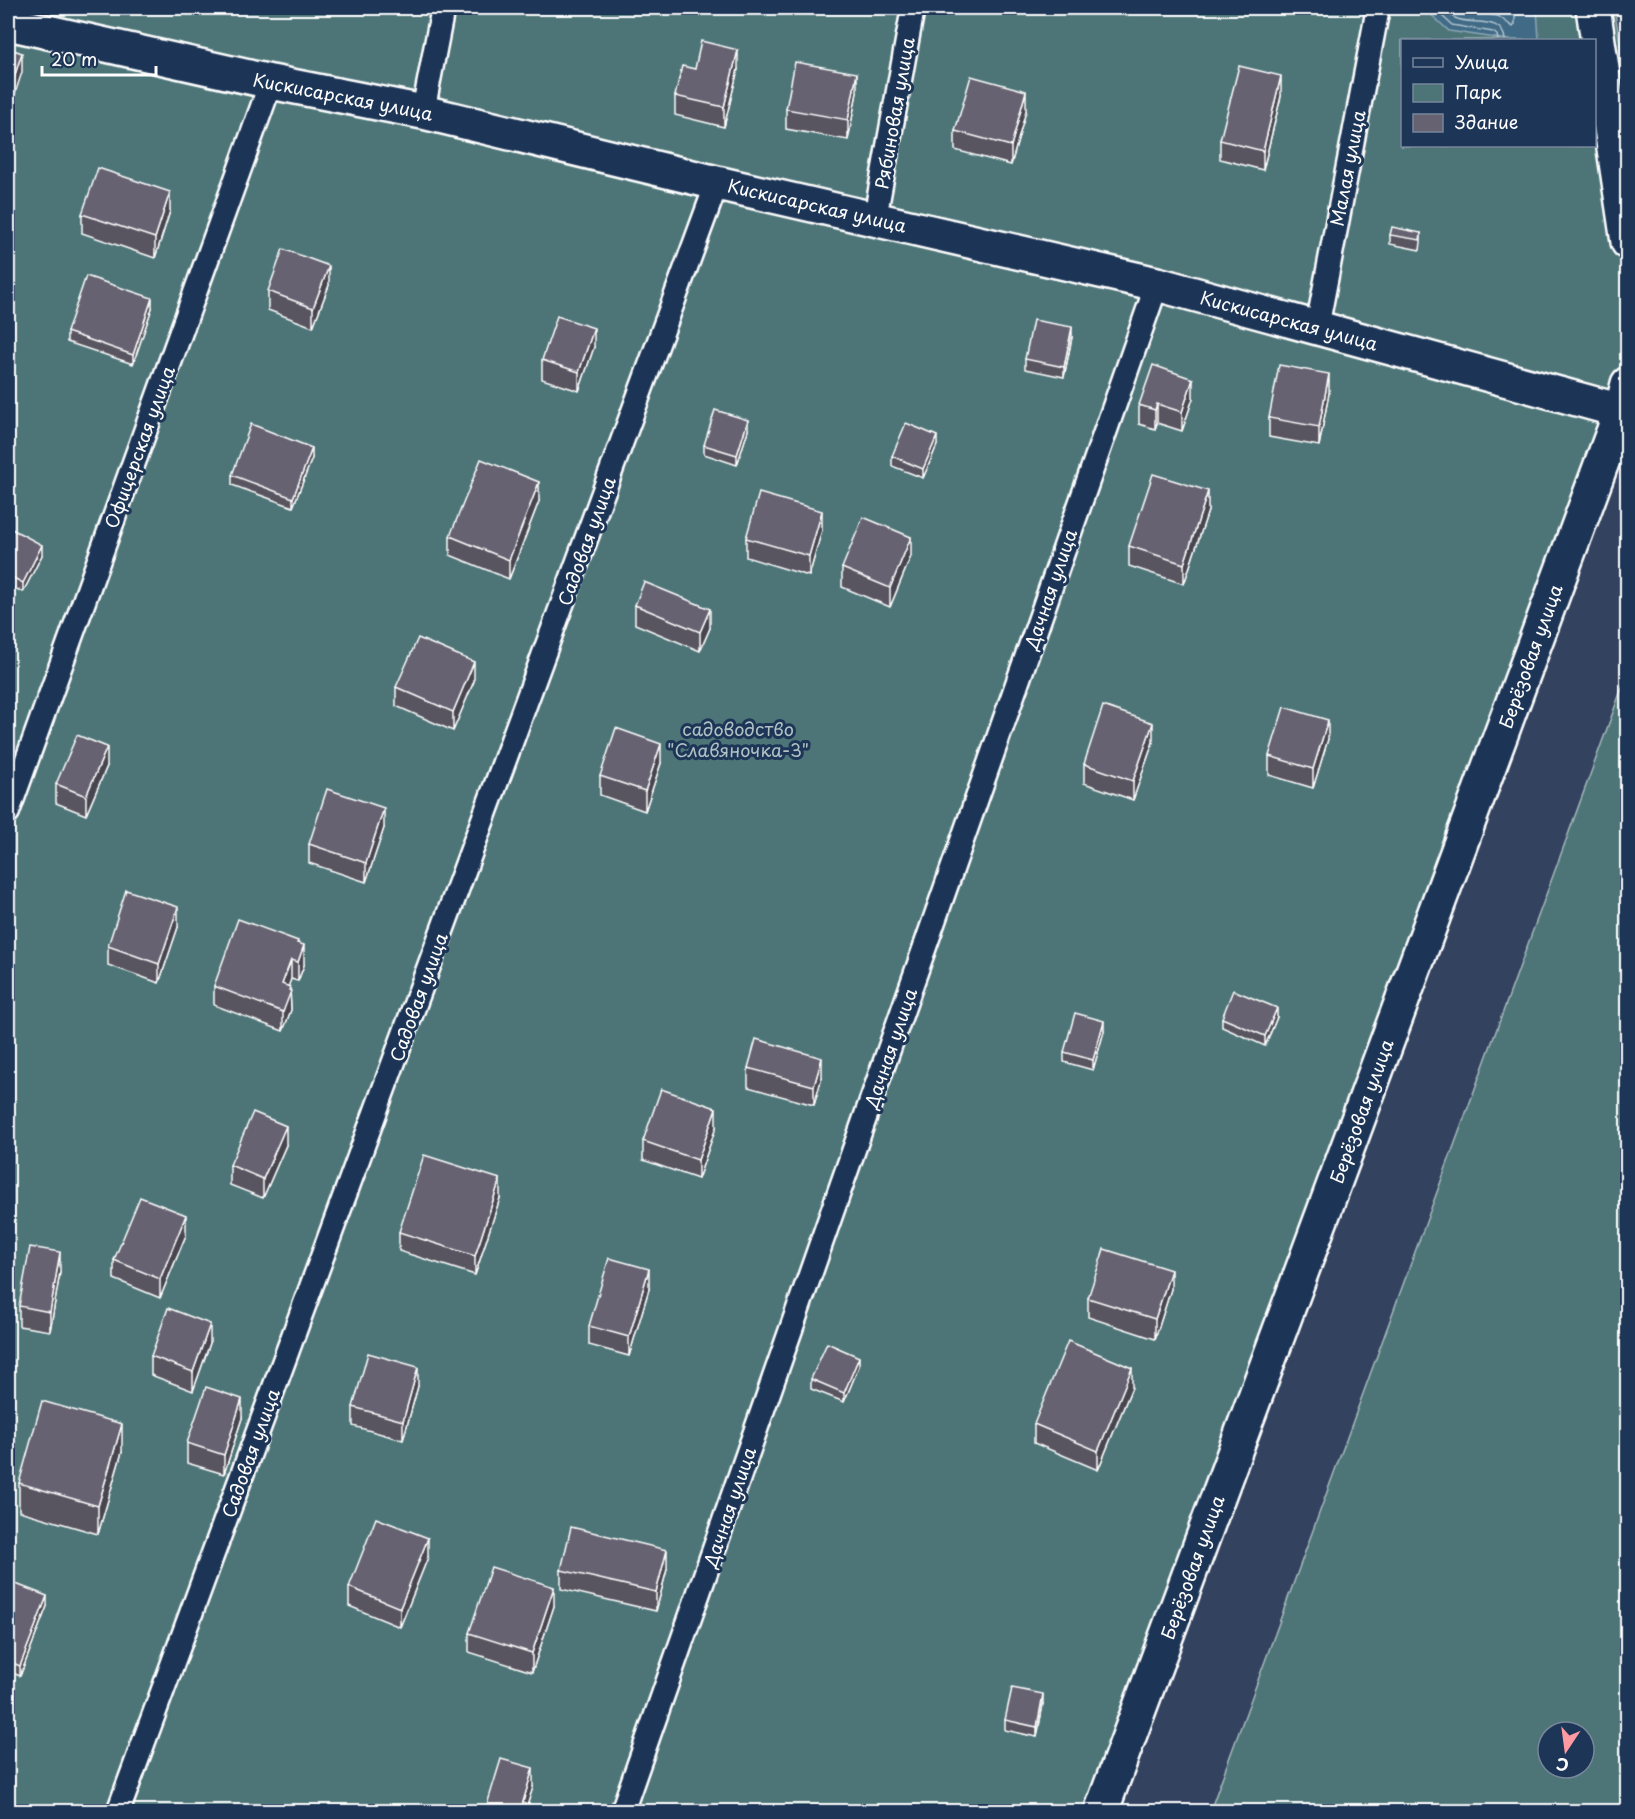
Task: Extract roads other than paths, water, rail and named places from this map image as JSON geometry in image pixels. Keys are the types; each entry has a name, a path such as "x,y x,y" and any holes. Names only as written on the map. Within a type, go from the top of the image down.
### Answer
{"street":[{"path":"1593,8 1628,242"},
{"name":"Кискисарская улица","path":"8,23 271,82 423,112 717,183 1157,284 1317,328 1624,397"},
{"name":"Берёзовая улица","path":"1101,1812 1624,397"}],"lane":[{"path":"423,112 443,8"},
{"name":"Рябиновая улица","path":"875,218 913,8"},
{"name":"Малая улица","path":"1317,328 1378,8"},
{"name":"Офицерская улица","path":"8,812 271,82"},
{"name":"Садовая улица","path":"118,1812 717,183"},
{"name":"Дачная улица","path":"622,1812 1157,284"}],"water":[{"path":"1424,8 1537,8 1539,39 1502,39 1449,31"}],"park label":[{"name":"садоводство \"Славяночка-3\"","path":"738,738"}]}
